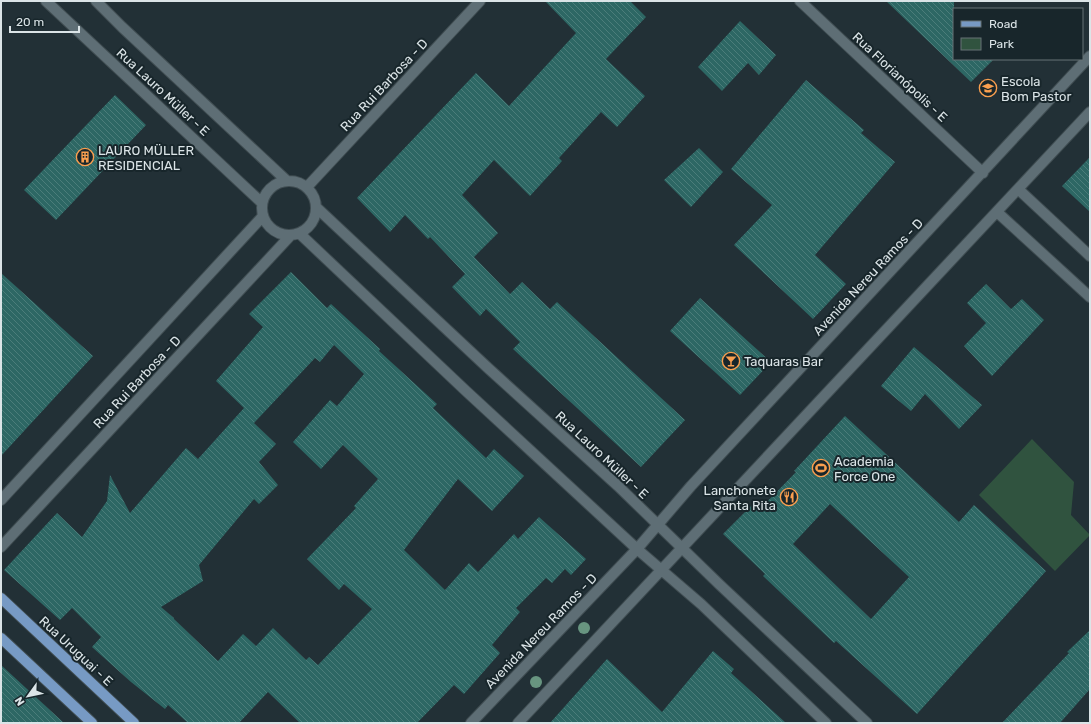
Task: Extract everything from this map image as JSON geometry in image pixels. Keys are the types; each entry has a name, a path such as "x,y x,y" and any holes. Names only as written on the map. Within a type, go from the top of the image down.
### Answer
{"main road":[{"name":"Rua Uruguai - E","path":"1,598 134,723"},
{"path":"1,638 92,723"}],"street":[{"name":"Rua Lauro Müller - E","path":"46,1 262,203"},
{"name":"Rua Lauro Müller - E","path":"96,1 287,181"},
{"name":"Rua Rui Barbosa - D","path":"307,187 480,1"},
{"name":"Rua Florianópolis - E","path":"800,1 983,173"},
{"name":"Avenida Nereu Ramos - D","path":"471,723 629,558 691,486 1090,56"},
{"path":"518,723 1090,112"},
{"path":"287,181 294,181 307,187 312,193 317,208 312,223 306,230 295,234 282,234 274,230 267,224 263,216 262,203 266,194 271,188 279,183 287,181"},
{"path":"1018,189 1090,256"},
{"name":"Rua Lauro Müller - E","path":"317,208 488,368 618,486 682,549 867,723"},
{"path":"997,212 1090,297"},
{"name":"Rua Rui Barbosa - D","path":"1,500 263,216"},
{"path":"295,234 661,571 701,604 826,723"},
{"name":"Rua Rui Barbosa - D","path":"1,547 295,234"}],"green space":[{"path":"1032,439 1074,482 1071,515 1090,535 1055,571 979,495"}],"building":[{"path":"545,1 630,1 646,17 606,59 645,96 617,127 601,112 559,158 562,161 530,196 494,160 462,195 498,233 474,257 510,294 522,282 550,309 557,302 685,420 641,467 513,349 520,342 486,309 480,316 452,287 465,274 430,237 428,239 405,215 390,232 357,198 476,73 509,106 576,33"},
{"path":"886,1 954,1 953,60 993,60 971,82"},
{"path":"740,21 776,55 759,75 748,63 722,91 698,67"},
{"path":"806,80 864,130 861,133 895,162 815,255 846,284 813,319 734,245 772,205 731,169"},
{"name":"LAURO MÜLLER RESIDENCIAL","path":"115,95 146,125 56,220 24,190"},
{"path":"699,148 723,172 691,207 664,180"},
{"path":"1090,157 1090,212 1062,186"},
{"path":"291,272 327,308 331,304 380,349 379,351 437,404 433,408 486,458 494,449 524,476 492,511 458,479 404,550 445,590 469,563 478,572 514,534 518,539 539,517 586,559 571,575 565,569 552,583 546,578 516,608 520,612 492,645 500,653 464,694 454,685 417,723 300,723 268,692 239,723 188,723 168,705 165,709 131,682 92,647 101,637 72,608 60,620 4,570 57,513 82,537 107,501 110,475 130,513 186,448 198,459 244,408 216,381 263,327 249,314","holes":["334,345 364,374 337,406 330,400 293,442 321,469 343,445 378,479 354,506 356,508 307,559 339,590 344,584 372,609 318,665 309,657 306,660 273,628 256,646 243,634 218,661 161,607 203,581 199,565 254,499 259,504 278,485 259,462 276,444 254,423 315,358 320,362"]},
{"path":"1,273 93,356 1,456"},
{"path":"986,284 1011,309 1022,299 1044,320 992,376 964,346 986,323 967,303"},
{"path":"700,298 771,362 740,395 670,331"},
{"path":"914,347 982,405 959,429 925,394 911,411 881,386"},
{"path":"845,416 959,522 974,505 1046,571 917,714 836,641 834,643 763,576 765,574 723,534 756,501 762,507 796,472 794,471","holes":["830,504 909,577 871,619 793,544"]},
{"path":"1090,630 1090,689 1060,723 1002,723 1069,653 1067,652"},
{"path":"713,651 734,669 731,673 786,723 550,723 607,659 662,712"},
{"path":"1,665 64,723 1,723"}],"place":[{"name":"Escola Bom Pastor","path":"988,88"},
{"name":"LAURO MÜLLER RESIDENCIAL","path":"85,157"},
{"name":"Taquaras Bar","path":"731,361"},
{"name":"Academia Force One","path":"821,468"},
{"name":"Lanchonete Santa Rita","path":"789,497"}]}
